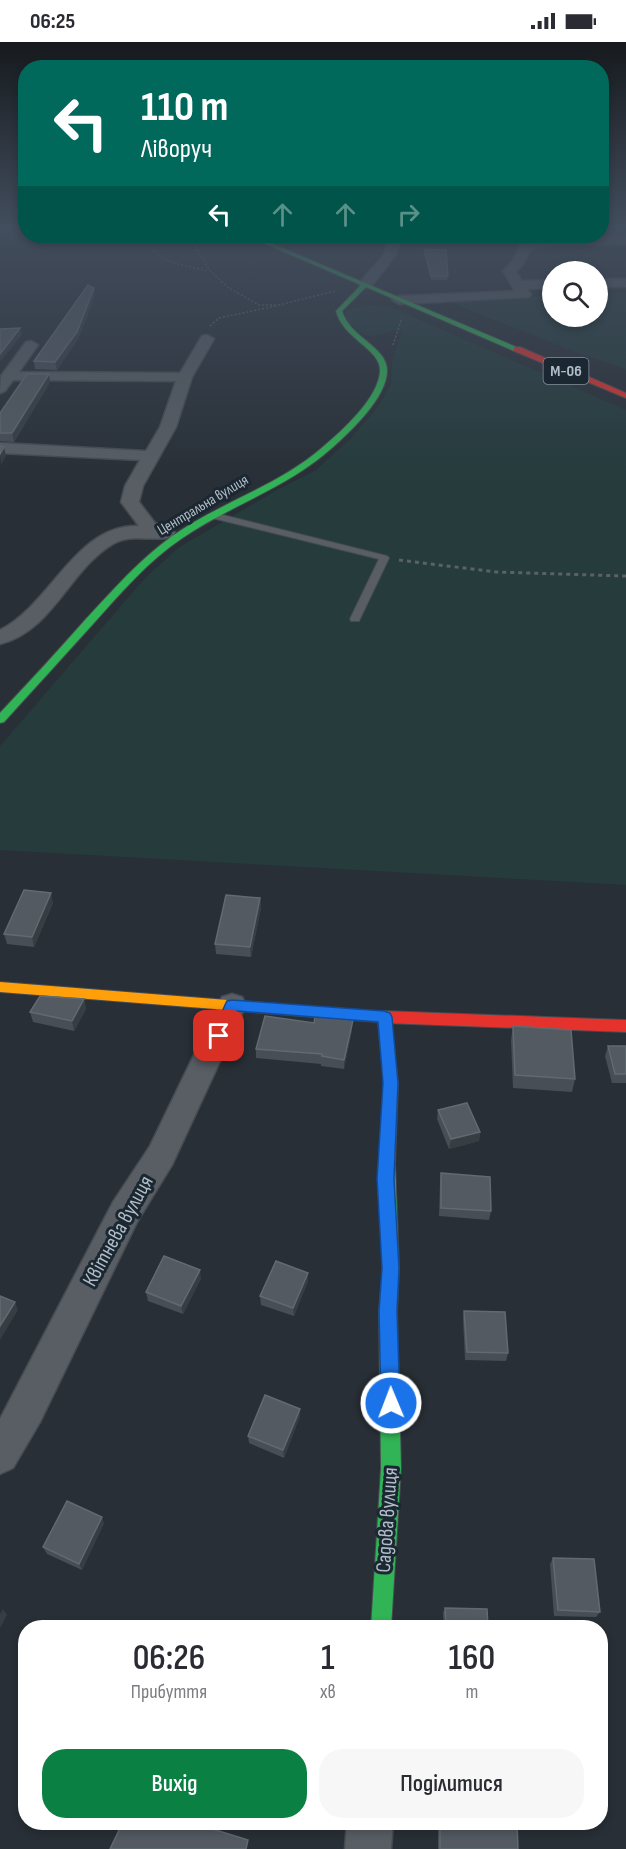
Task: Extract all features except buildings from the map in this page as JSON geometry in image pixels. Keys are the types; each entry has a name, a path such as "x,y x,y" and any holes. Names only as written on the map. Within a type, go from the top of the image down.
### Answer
{"main road":[{"path":"339,312 340,320 345,328 381,357"},
{"name":"М-06","path":"414,312 624,395"},
{"name":"Центральна вулиця","path":"0,720 141,565 179,536 307,465 331,445 360,415 380,387 384,370 381,357"},
{"path":"0,987 384,1017 626,1026"},
{"name":"Садова вулиця","path":"381,1620 391,1446 388,1311 391,1268 386,1179 391,1083 384,1017"}],"street":[{"path":"156,531 143,521 130,502 134,486 168,427 185,377 207,339"},
{"path":"4,383 31,345"},
{"path":"4,383 185,377"},
{"path":"0,448 150,456"},
{"path":"0,638 12,634 34,614 73,567 113,538 132,533 156,531 179,536"},
{"name":"Квітнева вулиця","path":"0,1455 27,1409 125,1212 161,1155 232,1005"},
{"path":"368,1849 369,1830"}],"lane":[{"path":"214,516 384,558 356,619"}],"path":[{"path":"207,339 211,325 219,318 245,312"},
{"path":"381,357 391,352 400,312"},
{"path":"384,558 496,572 626,576"}],"green space":[{"path":"402,312 626,410 626,885 0,850 0,746 145,578 178,548 275,491 316,470 350,439 378,407 391,384 392,360 402,332 395,331 374,336 363,334 349,322 345,313"},
{"path":"475,312 542,312 542,327 608,327 608,312 626,312 626,369 578,353"}],"traffic: fast":[{"path":"0,720 120,588 153,556 196,525 298,471 333,443 365,409 383,379 382,361 377,353 347,329 339,312"},
{"path":"430,312 517,349"},
{"path":"382,1620 391,1468 388,1311 391,1268 387,1164"}],"traffic: slow":[{"path":"0,987 384,1017"},
{"path":"385,1017 391,1083 387,1164"}],"traffic: jam":[{"path":"517,349 626,396"},
{"path":"384,1017 626,1026"}],"route":[{"path":"219,1036 232,1005 384,1017 391,1083 386,1179 391,1268 388,1311 391,1403"}]}
